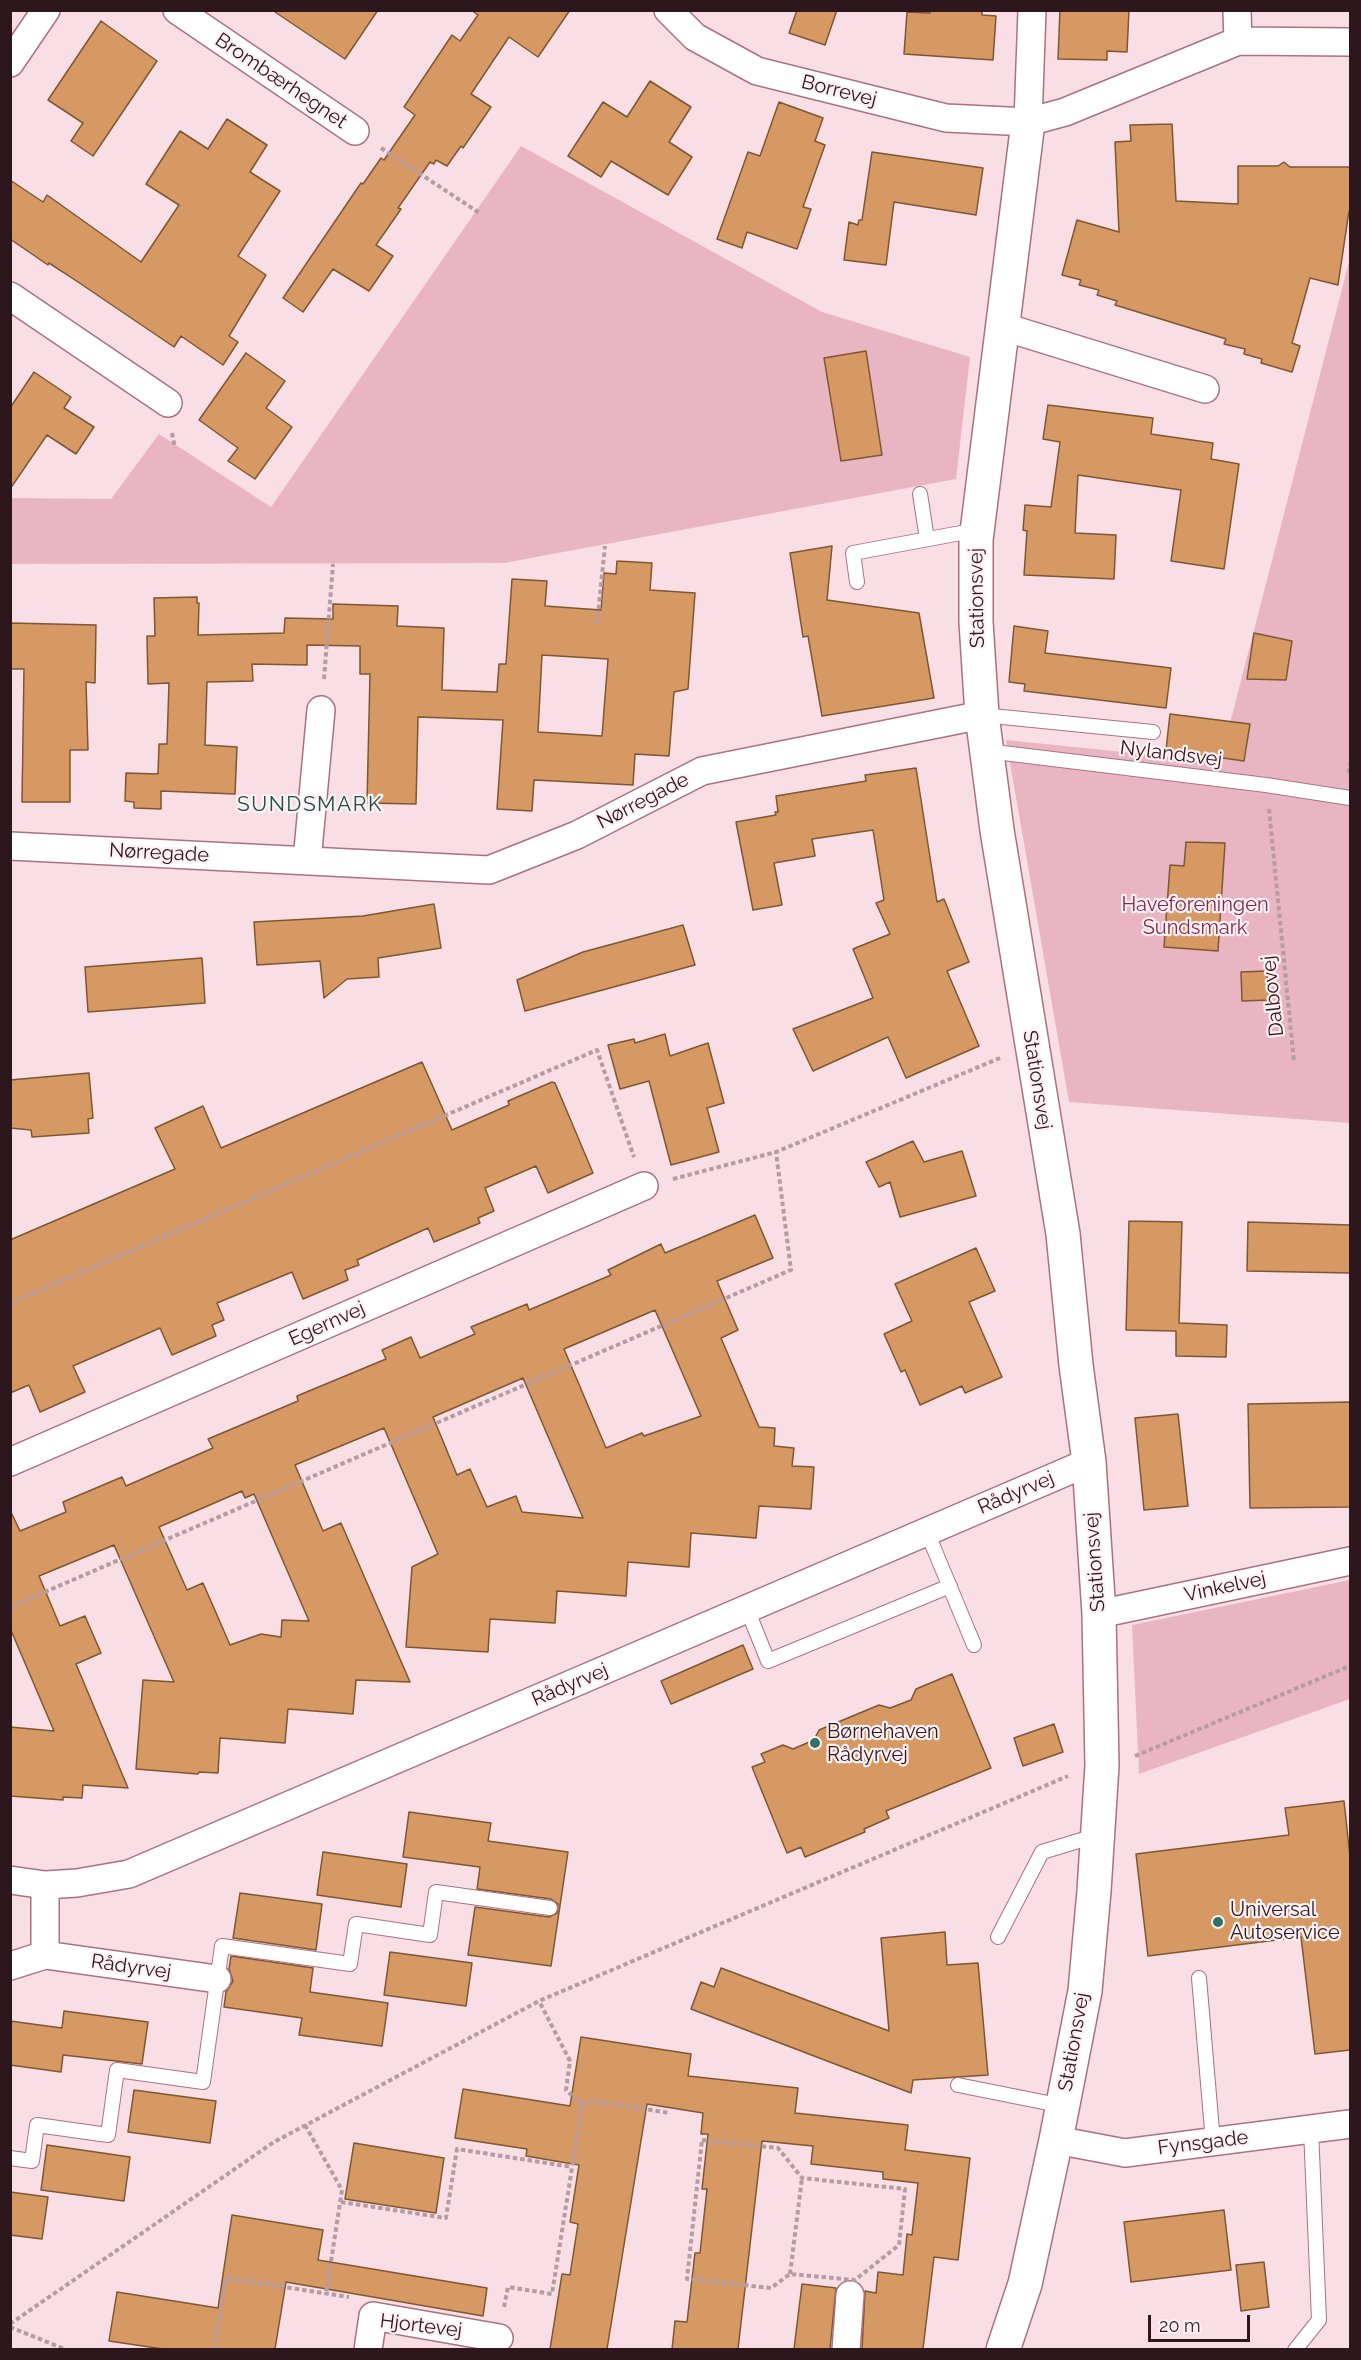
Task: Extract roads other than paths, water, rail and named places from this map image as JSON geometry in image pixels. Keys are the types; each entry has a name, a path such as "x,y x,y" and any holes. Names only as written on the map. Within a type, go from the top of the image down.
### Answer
{"street":[{"path":"11,63 46,10"},
{"name":"Brombærhegnet","path":"177,10 355,131"},
{"name":"Borrevej","path":"668,10 695,37 757,70 946,118 1028,122 1065,112 1238,41 1350,42"},
{"path":"1028,122 1032,10"},
{"path":"1237,10 1238,41"},
{"name":"Stationsvej","path":"1003,2349 1025,2284 1063,2106 1084,1991 1102,1765 1099,1614 1089,1462 1076,1365 1063,1234 997,830 982,715 976,622 977,530 1028,122"},
{"path":"10,296 168,403"},
{"path":"1001,326 1205,389"},
{"path":"307,861 321,710"},
{"name":"Nørregade","path":"10,846 489,870 578,835 702,771 982,715"},
{"name":"Egernvej","path":"10,1462 644,1186"},
{"name":"Rådyrvej","path":"10,1880 45,1885 77,1883 129,1874 1089,1462"},
{"name":"Vinkelvej","path":"1099,1614 1350,1561"},
{"path":"45,1885 45,1955"},
{"name":"Rådyrvej","path":"10,1966 45,1955 217,1979"},
{"name":"Fynsgade","path":"1056,2140 1125,2153 1350,2124"},
{"path":"846,2349 850,2295"},
{"name":"Hjortevej","path":"368,2349 373,2316 500,2338"}],"lane":[{"path":"920,495 927,539"},
{"path":"857,582 853,553 977,530"},
{"path":"982,715 1153,732"},
{"name":"Nylandsvej","path":"987,751 1266,785 1350,798"},
{"path":"927,1532 974,1645"},
{"path":"747,1609 768,1661 950,1586"},
{"path":"998,1937 1042,1852 1098,1835"},
{"path":"10,2158 32,2161 37,2125 108,2135 117,2070 203,2082 222,1946 350,1965 356,1924 430,1935 436,1892 550,1908"},
{"path":"1199,1978 1213,2142"},
{"name":"Stationsvej","path":"958,2085 1063,2106"},
{"path":"1295,2349 1319,2320 1311,2129"}],"place":[{"name":"Børnehaven Rådyrvej","path":"815,1743"},
{"name":"Universal Autoservice","path":"1218,1922"}],"district":[{"name":"SUNDSMARK","path":"310,805"}],"park label":[{"name":"Haveforeningen Sundsmark","path":"1195,916"}]}
